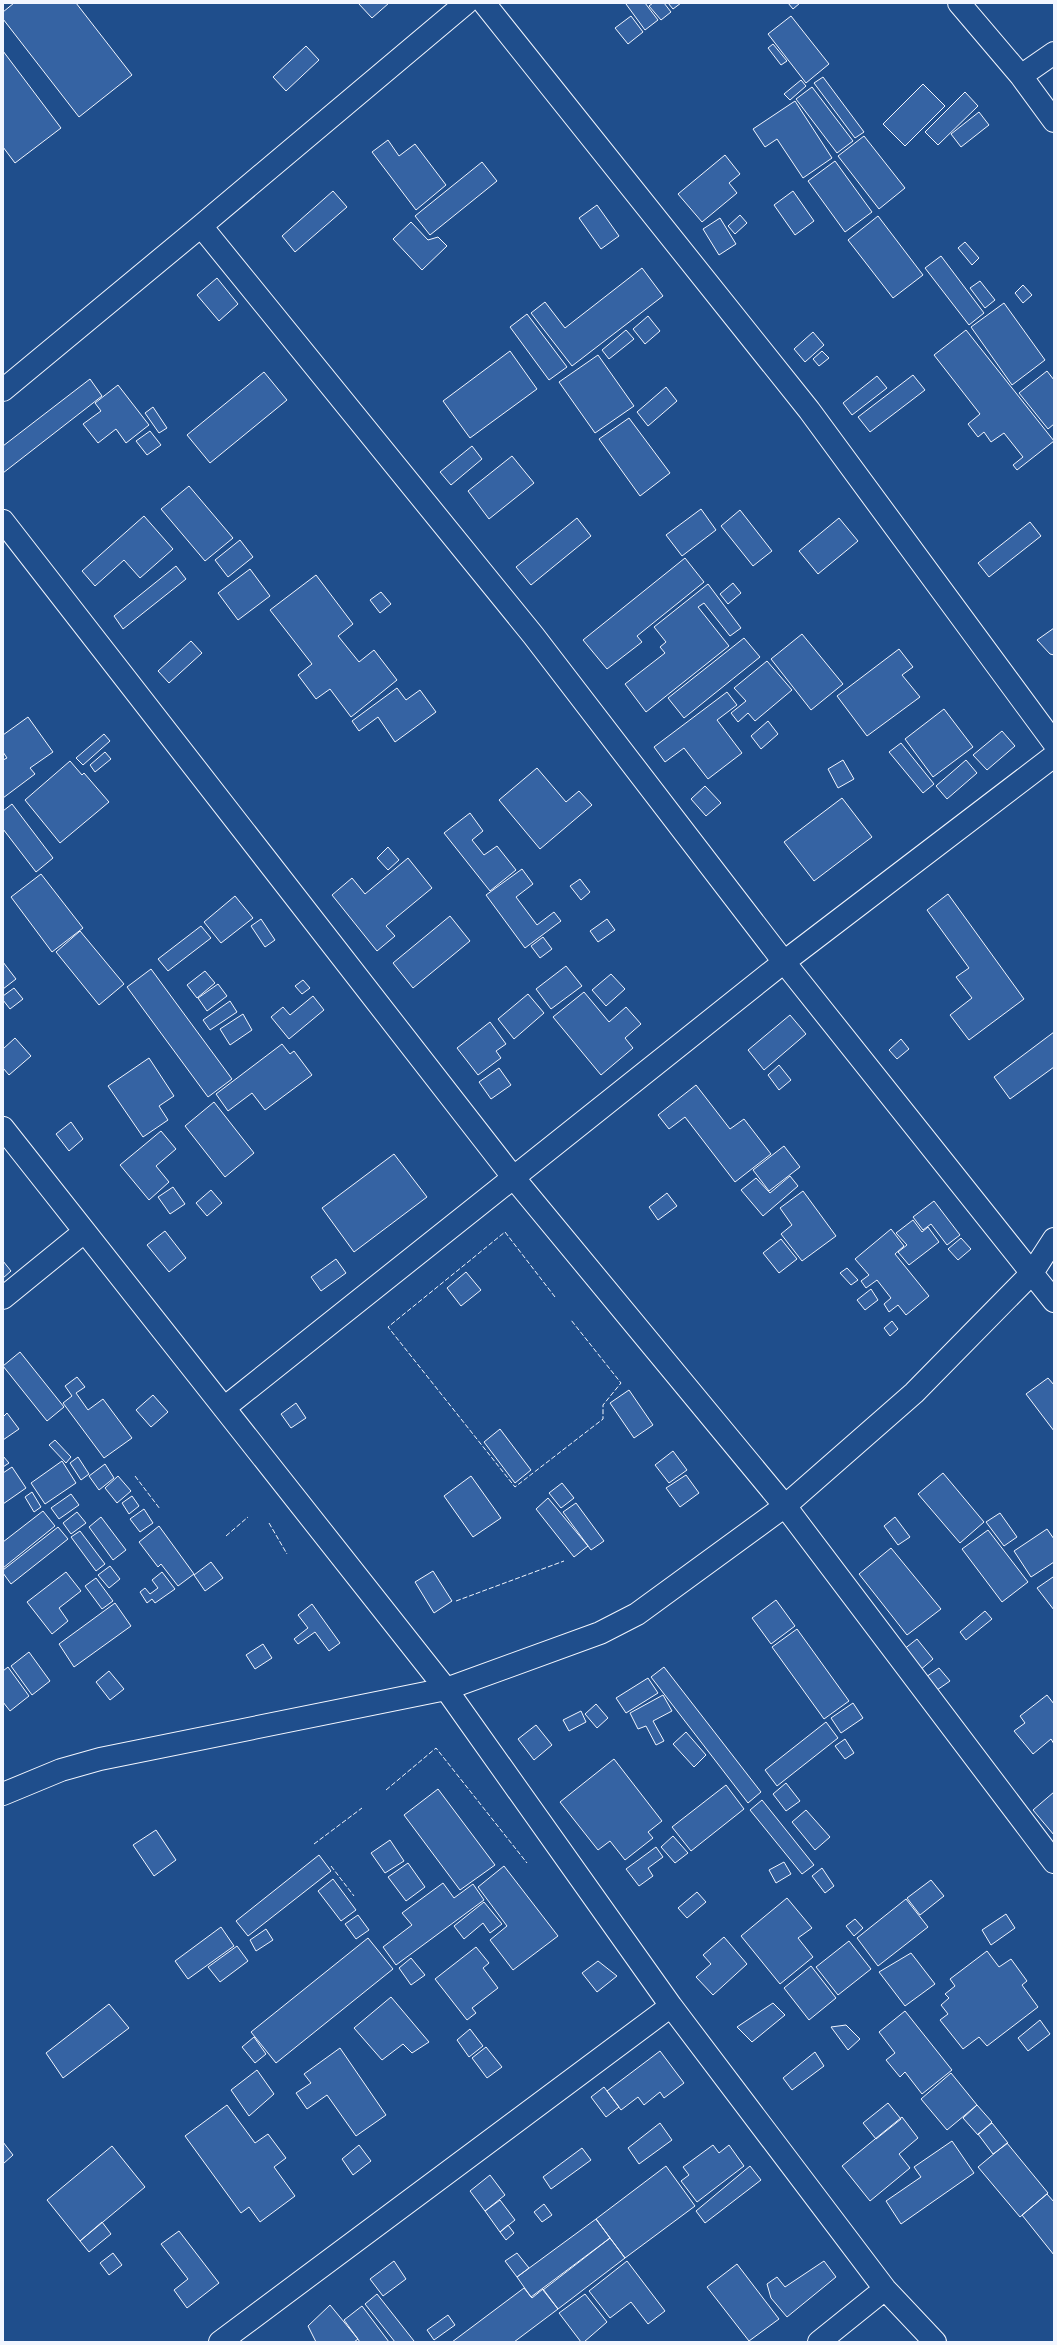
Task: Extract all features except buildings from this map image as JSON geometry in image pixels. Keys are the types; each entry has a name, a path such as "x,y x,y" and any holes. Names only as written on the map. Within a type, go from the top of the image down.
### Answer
{"street":[{"path":"3,390 466,3"},
{"path":"484,3 809,410 1054,743"},
{"path":"959,3 1021,76 1054,121"},
{"path":"1021,76 1054,53"},
{"path":"201,226 532,634 784,962 1054,1301"},
{"path":"3,521 514,1177 785,1506 1054,1862"},
{"path":"224,1408 784,962 1054,756"},
{"path":"3,1128 446,1689 671,2006 885,2289 936,2342"},
{"path":"3,1298 84,1232"},
{"path":"3,1794 61,1770 100,1759 446,1689 600,1633 638,1614 785,1506 914,1393 1032,1273 1054,1239"},
{"path":"220,2342 671,2006"},
{"path":"819,2342 885,2289"}],"fence":[{"path":"555,1297 505,1232 388,1327 515,1487 603,1419 603,1405 621,1383 571,1320"},
{"path":"135,1476 160,1509"},
{"path":"226,1536 248,1517"},
{"path":"269,1523 287,1554"},
{"path":"456,1601 564,1561"},
{"path":"386,1790 436,1748 527,1863"},
{"path":"314,1844 362,1808"},
{"path":"331,1866 354,1896"}]}
